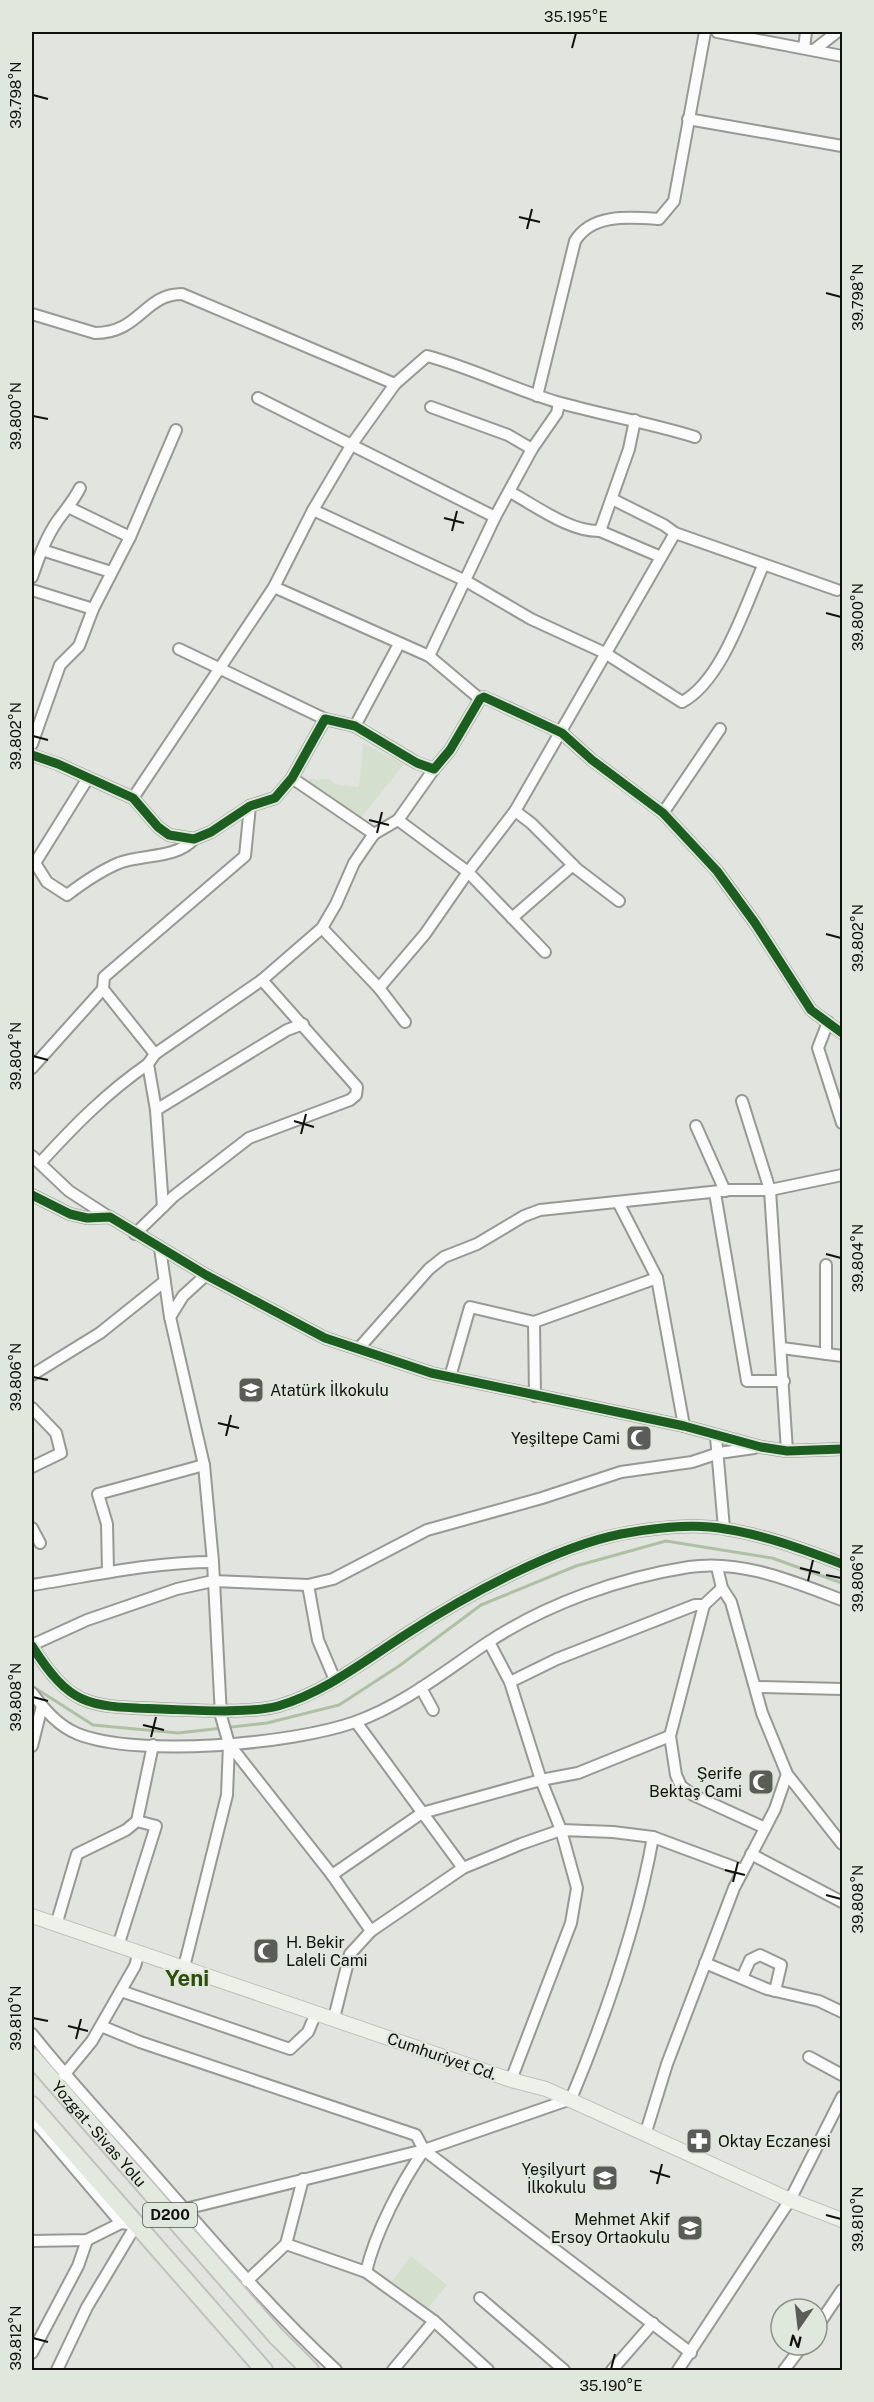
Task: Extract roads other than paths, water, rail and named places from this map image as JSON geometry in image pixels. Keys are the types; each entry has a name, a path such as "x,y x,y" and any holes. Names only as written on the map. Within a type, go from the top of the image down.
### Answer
{"highway":[{"name":"Yozgat - Sivas Yolu","path":"32,2057 178,2213 276,2337 310,2370"},
{"name":"Yozgat - Sivas Yolu","path":"32,2116 128,2224 264,2370"}],"main road":[{"name":"Cumhuriyet Cd.","path":"32,1916 571,2099 790,2200 843,2220"}],"street":[{"path":"537,396 575,241 582,231 614,218 658,219 665,214 674,201 705,32"},
{"path":"717,32 843,56"},
{"path":"806,32 809,49"},
{"path":"809,49 837,32"},
{"path":"688,119 843,146"},
{"path":"32,314 95,333 106,333 122,330 165,296 182,294 396,384"},
{"path":"133,798 274,587 312,510 352,444 396,384 427,356 466,367 559,403 635,420 696,437"},
{"path":"258,398 495,517"},
{"path":"429,656 495,517 532,449 556,413 559,403"},
{"path":"431,407 508,435 532,449"},
{"path":"600,531 629,449 635,420"},
{"path":"32,744 60,665 79,646 93,609 130,537 176,430"},
{"path":"32,577 42,550 59,519 70,508 80,488"},
{"path":"510,492 561,519 591,531 600,531 661,557"},
{"path":"612,498 675,533 763,566 837,590"},
{"path":"70,508 130,537"},
{"path":"312,510 466,581 531,619 605,653 682,702 690,697 712,673 763,566"},
{"path":"379,988 425,934 468,872 515,811 675,533"},
{"path":"42,550 111,572"},
{"path":"274,587 429,656 480,699"},
{"path":"32,590 93,609"},
{"path":"355,726 399,644"},
{"path":"179,649 325,719 355,726 417,763 434,769"},
{"path":"843,1033 810,1010 755,923 717,871 663,813 592,760 561,733 484,697 480,699 450,750 398,820 374,834 354,863 336,904 322,928 262,980 155,1054 148,1065 118,1085 36,1159 69,1191 135,1234 206,1275 325,1338 450,1377 684,1426 717,1437 760,1447 787,1451 843,1449"},
{"path":"88,778 33,862 47,882 67,895 95,874 120,863 150,854 174,852 186,848 194,839 211,832 250,806 275,798 292,778 325,719"},
{"path":"663,813 720,729"},
{"path":"32,755 133,798 158,827 169,835 194,839"},
{"path":"292,778 374,834"},
{"path":"32,1068 103,989 104,977 108,971 245,855 250,806"},
{"path":"515,811 531,823 573,865 619,901"},
{"path":"398,820 468,872 545,952"},
{"path":"512,918 573,865"},
{"path":"322,928 379,988 405,1022"},
{"path":"135,1234 163,1207 249,1138 350,1100 356,1095 357,1087 262,980"},
{"path":"103,989 155,1054"},
{"path":"828,1022 818,1048 843,1123"},
{"path":"156,1110 287,1030 303,1024"},
{"path":"148,1065 156,1110 163,1207"},
{"path":"742,1101 770,1190 787,1451"},
{"path":"696,1126 720,1192 747,1381 784,1381"},
{"path":"359,1348 429,1269 444,1257 477,1244 524,1216 540,1210 720,1192 770,1190 843,1175"},
{"path":"32,1195 70,1214 87,1218 110,1218"},
{"path":"618,1202 657,1278 684,1426"},
{"path":"160,1248 170,1317 204,1465 213,1562 221,1713 229,1744 226,1795 184,1967"},
{"path":"826,1265 826,1354"},
{"path":"170,1317 183,1296 206,1275"},
{"path":"450,1377 470,1307 534,1322 657,1278"},
{"path":"32,1375 100,1333 165,1281"},
{"path":"534,1322 534,1396"},
{"path":"782,1348 843,1356"},
{"path":"32,1408 56,1433 61,1453 32,1467"},
{"path":"717,1437 724,1528"},
{"path":"760,1447 621,1472 542,1498 428,1530 333,1579 308,1585 213,1581 177,1589 87,1620 32,1646 52,1678 70,1693 96,1705 221,1713 275,1707 300,1698 335,1680 463,1600 575,1547 621,1534 665,1529 724,1528 778,1542 843,1564"},
{"path":"108,1571 106,1524 98,1494 204,1465"},
{"path":"32,1528 40,1543"},
{"path":"32,1585 108,1571 182,1562 213,1562"},
{"path":"32,1693 56,1722 77,1734 111,1743 229,1744 307,1734 356,1722 421,1688 489,1642 545,1609 666,1572 692,1567 717,1567 765,1572 843,1600"},
{"path":"717,1567 722,1588 732,1602 757,1687 762,1713 787,1774 843,1844"},
{"path":"308,1585 318,1640 335,1680"},
{"path":"722,1588 704,1605 670,1736 676,1774 681,1786 693,1795 765,1828"},
{"path":"510,1682 556,1659 694,1605 704,1605"},
{"path":"489,1642 510,1682 541,1779 561,1830 577,1888 571,1923 511,2080"},
{"path":"757,1687 843,1689"},
{"path":"421,1688 433,1710"},
{"path":"32,1746 42,1706"},
{"path":"356,1722 463,1868"},
{"path":"332,1875 422,1813 541,1779 578,1773 670,1736"},
{"path":"229,1744 332,1875 371,1931"},
{"path":"56,1925 77,1854 126,1830 137,1821 153,1745"},
{"path":"645,2135 667,2064 705,1963 742,1870 775,1809 787,1774"},
{"path":"118,1946 156,1826 137,1821"},
{"path":"334,2018 350,1954 371,1931 463,1868 561,1830 653,1837 742,1870"},
{"path":"178,2213 303,2179 424,2150 571,2099 591,2051 643,1893 653,1837"},
{"path":"751,1854 843,1902"},
{"path":"64,2075 101,2026 121,1991 139,1952"},
{"path":"742,1978 750,1960 760,1955 781,1965 775,1991"},
{"path":"705,1963 775,1991 819,2001 843,2012"},
{"path":"121,1991 290,2049 308,2032 316,2013"},
{"path":"101,2026 140,2042 416,2134 424,2150 691,2353"},
{"path":"32,2034 178,2213 248,2280 294,2332 336,2370"},
{"path":"809,2057 843,2075"},
{"path":"684,2369 691,2353 790,2200 843,2097"},
{"path":"366,2272 386,2221 412,2168 424,2150"},
{"path":"248,2280 286,2244 303,2179"},
{"path":"32,2241 87,2240 128,2224"},
{"path":"57,2370 128,2224"},
{"path":"32,2353 78,2266 87,2240"},
{"path":"286,2244 366,2272 434,2321 488,2370"},
{"path":"829,2310 843,2290"},
{"path":"480,2298 564,2370"},
{"path":"393,2370 434,2321"},
{"path":"612,2370 653,2323"},
{"path":"784,2370 794,2357"}],"waterway":[{"path":"32,1686 93,1725 178,1733 267,1723 339,1705 399,1666 481,1605 576,1566 666,1541 772,1558 842,1583"}],"place":[{"name":"Atatürk İlkokulu","path":"251,1390"},
{"name":"Yeşiltepe Cami","path":"639,1438"},
{"name":"Şerife Bektaş Cami","path":"761,1782"},
{"name":"H. Bekir Laleli Cami","path":"266,1951"},
{"name":"Oktay Eczanesi","path":"699,2141"},
{"name":"Yeşilyurt İlkokulu","path":"605,2178"},
{"name":"Mehmet Akif Ersoy Ortaokulu","path":"690,2228"}],"district":[{"name":"Yeni","path":"187,1978"}]}
